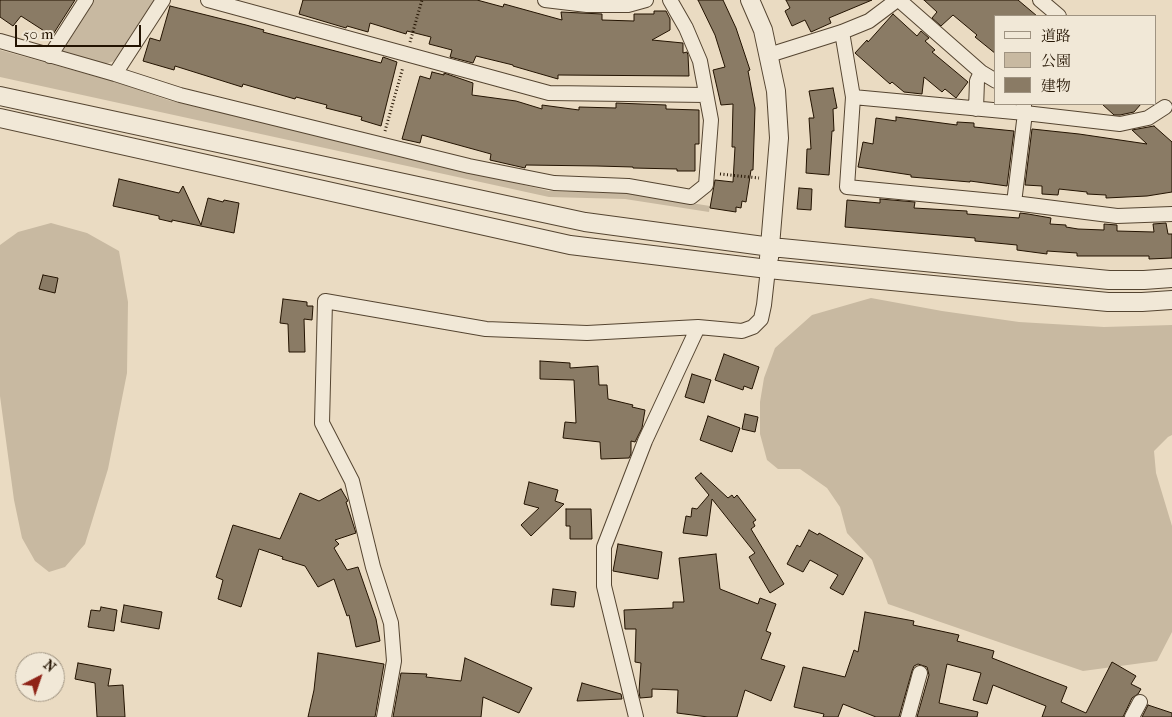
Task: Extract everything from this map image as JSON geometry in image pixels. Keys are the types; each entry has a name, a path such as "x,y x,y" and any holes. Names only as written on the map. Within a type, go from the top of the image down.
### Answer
{"street":[{"path":"50,56 86,0"},
{"path":"115,74 163,0"},
{"path":"208,0 549,93 706,94"},
{"path":"545,0 587,5 628,5 646,0"},
{"path":"0,42 115,74 180,95 469,166 554,183 628,186 691,197 706,185 711,120 700,60 686,28 670,0"},
{"path":"384,717 394,661 391,624 373,567 352,481 322,423 325,301 486,329 587,332 698,327 742,331 753,327 761,319 764,305 771,247 779,138 776,91 769,55 763,30 750,0"},
{"path":"769,55 842,32 869,21 898,0 981,72 994,80"},
{"path":"1040,0 1058,15"},
{"path":"842,32 853,97 847,187 1014,203 1117,216 1172,214"},
{"path":"976,108 977,81 981,72"},
{"path":"0,96 585,222 771,247 1109,280 1172,278"},
{"path":"853,97 976,108 1024,108 1120,124 1148,118 1164,106"},
{"path":"1014,203 1024,108"},
{"path":"0,118 570,245 768,269 1108,302 1172,300"},
{"path":"636,717 604,586 604,547 645,441 698,327"},
{"path":"908,717 920,673"},
{"path":"1132,717 1140,702"}],"path":[{"path":"381,144 422,0"},
{"path":"707,173 759,178"}],"green space":[{"path":"93,0 154,0 114,61 106,64 59,51"},
{"path":"0,50 116,82 168,100 549,191 627,193 710,206 709,212 625,199 549,197 0,77"},
{"path":"51,223 87,233 119,251 128,302 127,373 108,469 85,544 65,567 49,572 35,561 22,538 14,500 0,396 0,245 18,232"},
{"path":"871,298 1019,322 1104,327 1172,325 1172,435 1154,451 1156,473 1172,526 1172,632 1157,661 1083,671 888,604 872,560 847,533 840,507 827,488 800,469 778,469 767,460 760,434 760,402 764,378 775,348 812,315"}],"building":[{"path":"0,0 75,0 52,36 21,16 13,26 0,17"},
{"path":"303,0 477,0 503,7 504,4 562,20 561,12 602,14 602,20 634,21 634,14 654,14 654,11 666,11 670,19 670,30 652,40 683,43 683,53 687,52 688,55 689,76 558,75 558,79 476,56 473,63 450,57 452,50 429,44 431,37 407,31 406,34 370,23 368,32 347,26 346,28 299,14"},
{"path":"698,0 723,0 736,28 750,70 748,71 755,108 753,170 751,170 746,202 742,201 741,208 736,207 736,212 710,208 715,180 733,182 735,147 732,147 733,104 721,105 713,70 725,67 715,35"},
{"path":"786,0 872,0 829,18 831,23 811,32 805,20 792,26 785,11 790,8"},
{"path":"924,0 1018,0 1036,15 994,15 994,52 953,15 941,26 932,18 937,12"},
{"path":"170,6 381,63 383,57 397,62 381,126 361,120 362,117 326,108 327,105 296,97 295,99 243,84 242,87 175,66 174,70 143,61 150,38 160,41"},
{"path":"893,14 917,36 921,31 929,38 925,41 935,50 932,52 968,82 956,98 945,89 942,92 924,77 922,94 904,92 892,82 890,84 855,53 867,40 868,42"},
{"path":"432,72 444,75 444,73 473,83 472,95 516,101 542,109 542,105 579,110 579,107 616,108 616,103 666,105 666,109 699,110 699,144 695,144 695,171 597,166 526,165 525,168 490,160 491,154 422,135 420,143 402,139 420,76 430,79"},
{"path":"833,88 837,108 833,109 834,131 832,131 829,175 806,173 807,149 811,149 809,118 814,118 809,91"},
{"path":"1103,105 1140,105 1134,112 1114,115"},
{"path":"896,117 957,125 957,122 974,123 974,127 1014,131 1007,186 970,181 911,177 911,175 858,167 863,142 873,144 876,118 896,121"},
{"path":"1154,126 1172,142 1172,192 1147,196 1106,198 1106,195 1059,189 1058,195 1042,194 1042,186 1025,185 1032,129 1147,144 1132,130"},
{"path":"119,179 179,193 183,186 201,225 208,198 223,202 224,200 239,203 234,233 172,220 172,222 159,219 159,216 113,206"},
{"path":"799,188 812,189 811,210 797,209"},
{"path":"880,199 915,202 914,208 967,211 967,214 1019,218 1020,213 1028,214 1051,218 1050,224 1066,225 1066,227 1078,229 1104,230 1104,224 1117,225 1117,231 1154,232 1153,224 1166,223 1168,234 1172,234 1172,258 1149,259 1149,256 1077,256 1077,253 1047,251 1047,254 1017,250 1017,245 975,241 975,238 845,227 847,200 880,203"},
{"path":"43,275 58,278 55,293 39,289"},
{"path":"283,299 307,302 307,306 313,306 312,320 304,319 305,352 289,352 288,324 280,323"},
{"path":"724,354 759,367 752,389 744,386 743,390 715,380"},
{"path":"540,361 570,363 570,368 598,366 599,385 607,385 608,399 645,410 642,428 635,442 631,441 631,454 629,458 601,459 600,442 563,438 565,422 576,423 574,380 540,379"},
{"path":"692,374 711,380 704,403 685,397"},
{"path":"745,414 758,417 755,432 742,429"},
{"path":"708,416 740,428 732,452 700,440"},
{"path":"701,473 728,498 732,495 734,498 737,495 756,520 753,522 755,526 751,529 784,584 770,593 749,557 755,553 712,499 707,536 683,533 686,516 691,517 692,508 697,509 709,495 695,478"},
{"path":"529,482 558,490 555,501 564,504 531,536 521,525 539,508 524,504"},
{"path":"341,489 348,501 346,502 356,533 335,540 339,544 334,548 347,570 358,567 376,619 380,641 356,647 349,615 347,616 334,579 318,587 305,566 259,549 241,607 218,599 223,580 216,577 233,525 280,539 300,493 319,501"},
{"path":"566,509 591,509 592,539 570,539 570,526 566,526"},
{"path":"809,530 818,535 819,533 863,558 843,595 830,588 838,575 810,560 803,572 787,564 797,545 800,547"},
{"path":"618,544 662,552 658,579 613,571"},
{"path":"716,554 720,589 758,604 760,598 776,604 766,631 771,633 761,659 785,666 771,701 745,690 737,717 708,717 677,713 678,690 652,689 652,697 640,698 641,663 635,662 636,629 625,629 624,610 673,608 673,602 684,602 679,558"},
{"path":"553,589 576,592 574,607 551,605"},
{"path":"124,605 162,612 159,629 121,622"},
{"path":"101,607 117,610 114,631 88,627 91,610 100,611"},
{"path":"865,612 914,621 913,625 959,635 957,641 994,651 992,658 1067,687 1061,702 1086,713 1112,662 1136,676 1131,684 1141,689 1132,698 1123,717 1042,717 1046,706 993,685 987,704 973,700 981,673 947,664 939,703 978,712 977,717 917,717 929,675 927,667 918,664 914,666 912,671 899,717 876,717 843,704 838,717 823,717 824,714 794,707 803,667 845,677 854,650 858,652"},
{"path":"318,653 384,664 375,717 308,717 314,690"},
{"path":"465,658 532,688 519,713 483,697 481,717 393,717 401,673 427,674 426,677 461,681"},
{"path":"78,663 111,669 108,686 123,685 125,717 97,717 95,683 75,679"},
{"path":"582,683 621,694 622,699 577,701"},
{"path":"1148,705 1172,713 1172,717 1142,717"}]}
